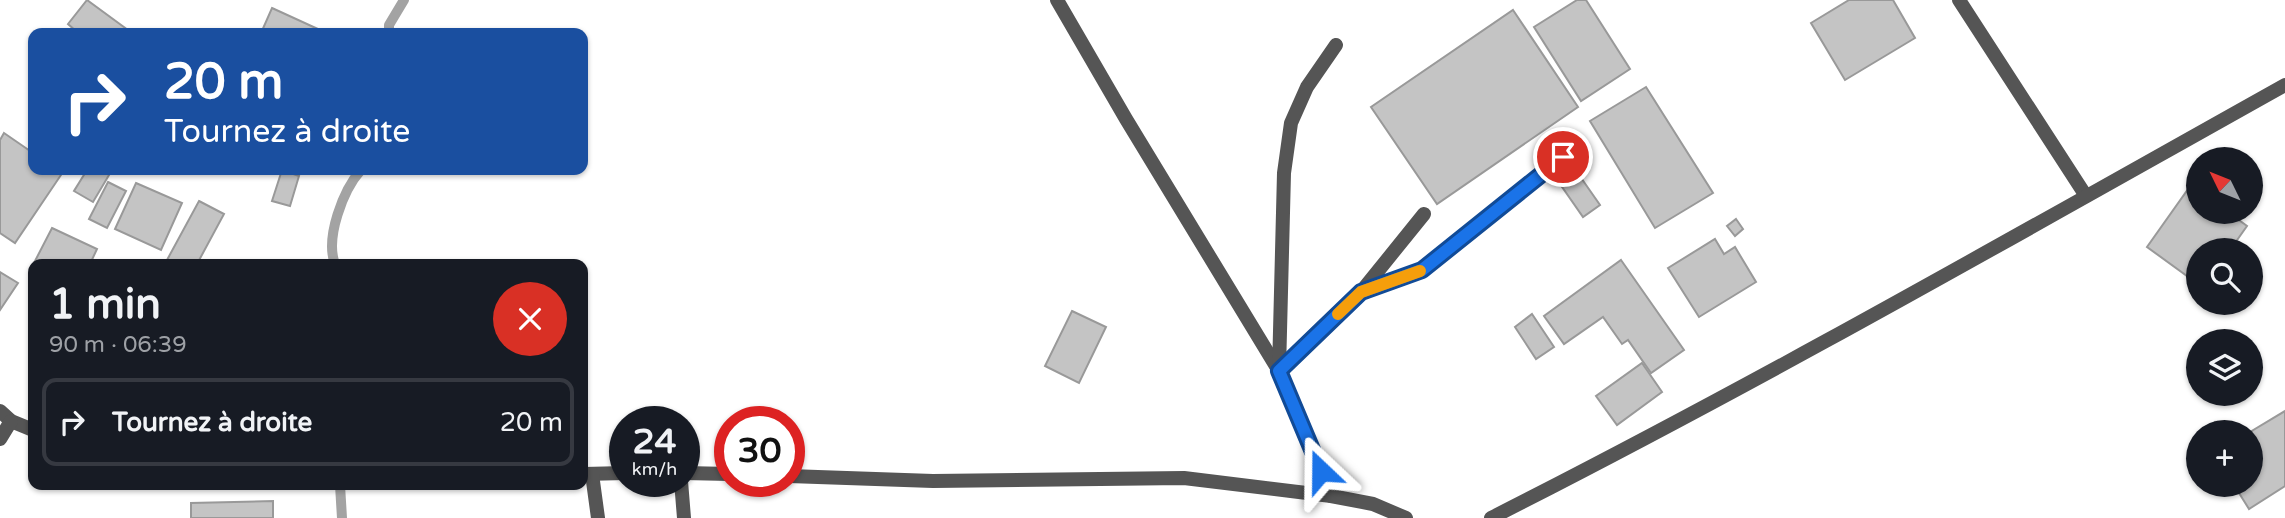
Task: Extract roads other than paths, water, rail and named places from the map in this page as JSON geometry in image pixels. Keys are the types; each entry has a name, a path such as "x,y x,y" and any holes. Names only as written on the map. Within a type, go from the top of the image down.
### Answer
{"street":[{"path":"1057,0 1279,371 1331,496"},
{"path":"1959,0 2086,196"},
{"path":"1279,371 1283,187 1291,123 1307,87 1336,45"},
{"path":"1492,518 1634,446 1870,319 2285,85"},
{"path":"1361,292 1422,270 1563,157"},
{"path":"1279,371 1361,292 1424,214"},
{"path":"0,439 6,416 28,427"},
{"path":"598,518 588,474 609,473"},
{"path":"805,477 933,481 1184,478 1331,496 1373,504 1406,518"},
{"path":"682,497 684,518"}],"waterway":[{"path":"389,28 404,0"},
{"path":"334,259 332,241 337,215 357,175"},
{"path":"340,490 342,518"}]}
